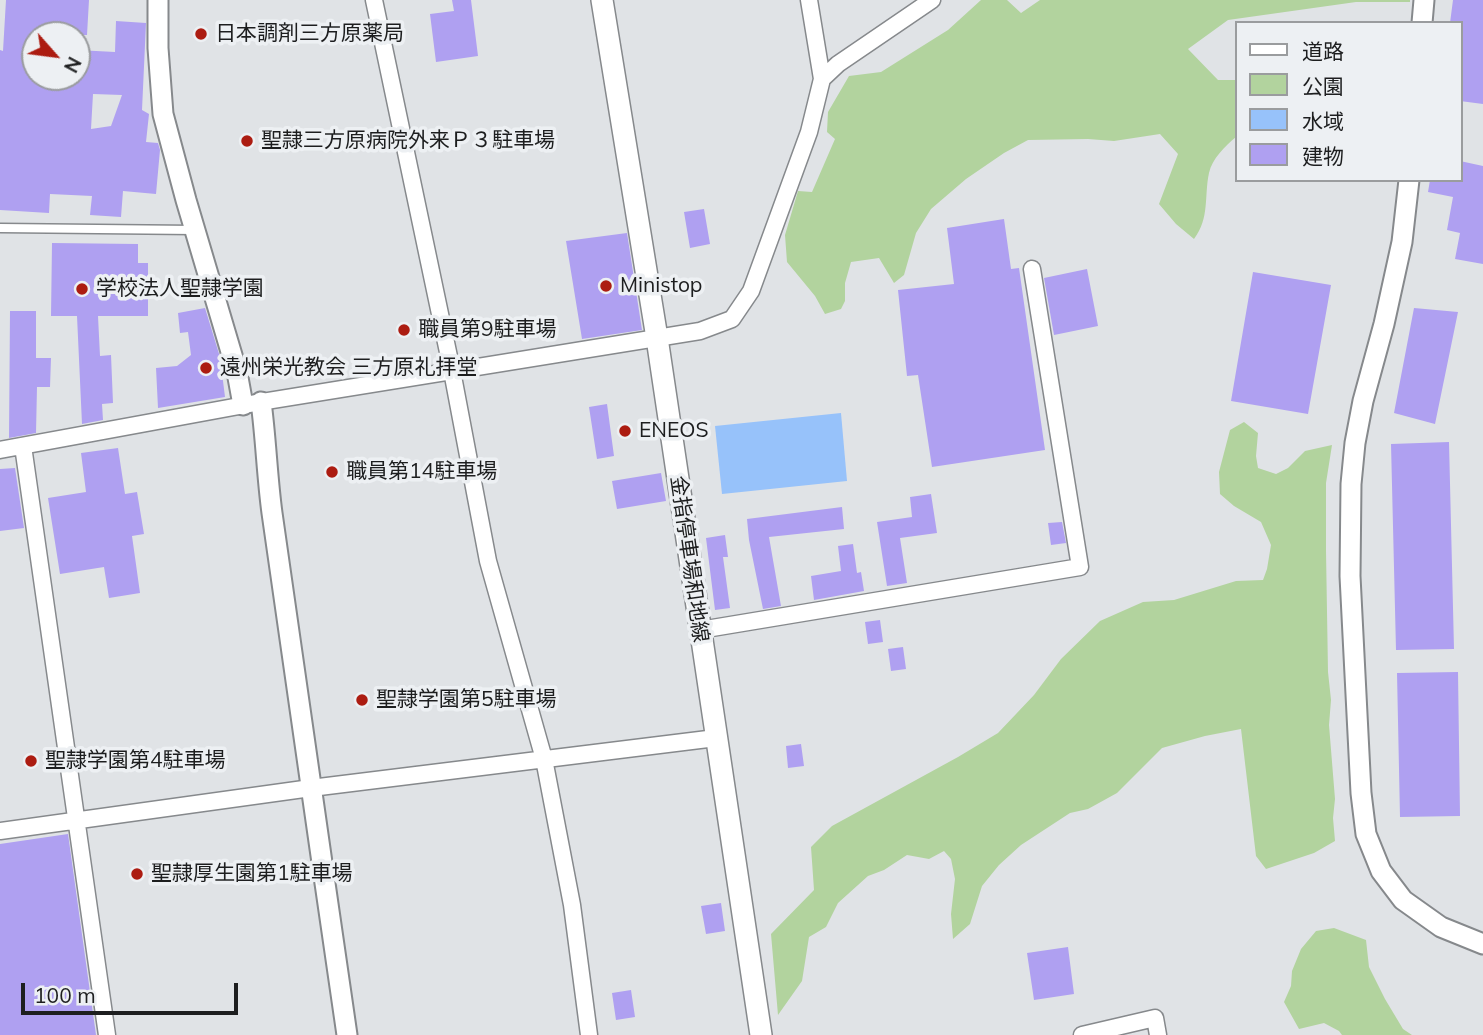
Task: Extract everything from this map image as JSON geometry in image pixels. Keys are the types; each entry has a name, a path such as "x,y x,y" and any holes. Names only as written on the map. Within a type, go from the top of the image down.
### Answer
{"main road":[{"name":"金指停車場和地線","path":"602,0 657,338 761,1035"}],"street":[{"path":"158,0 158,48 163,114 237,372 267,445 272,509 347,1035"},
{"path":"374,0 452,371 488,561 544,759 572,905 589,1035"},
{"path":"0,450 252,404 700,331 732,319 751,291 809,132 822,79 809,0"},
{"path":"822,79 838,64 932,0"},
{"path":"1422,21 1424,0"},
{"path":"1409,182 1402,242 1363,401 1351,484 1350,576 1361,793 1366,834 1381,871 1403,900 1441,927 1483,944"},
{"path":"700,630 1080,567 1031,269"},
{"path":"23,446 107,1035"},
{"path":"0,831 311,788 716,738"},
{"path":"1082,1035 1155,1018 1158,1035"}],"lane":[{"path":"0,228 195,230"}],"green space":[{"path":"981,0 1007,0 1021,13 1040,0 1410,0 1356,2 1228,20 1188,49 1218,80 1234,80 1234,139 1220,153 1211,168 1204,215 1194,239 1176,224 1159,204 1178,154 1160,134 1114,141 1028,140 966,179 931,209 916,233 904,275 894,283 879,258 851,262 845,283 845,301 841,309 825,314 815,296 787,262 785,235 798,191 812,192 835,139 827,132 828,112 849,76 881,72 948,30"},
{"path":"1244,422 1258,433 1258,468 1276,474 1288,468 1305,451 1332,445 1326,483 1326,551 1331,700 1329,725 1335,799 1335,841 1314,853 1266,869 1256,856 1241,729 1162,748 1117,793 1088,809 1070,813 1021,845 999,865 982,886 970,924 953,939 951,914 955,879 951,859 944,851 929,859 907,855 884,870 868,876 838,903 826,927 809,937 802,981 778,1015 771,934 814,890 811,847 832,826 998,733 1034,695 1061,659 1100,621 1143,602 1174,600 1236,581 1263,580 1271,545 1261,522 1220,494 1219,472 1230,430"},
{"path":"1334,928 1366,940 1369,967 1403,1029 1412,1035 1342,1035 1324,1023 1299,1029 1284,1002 1291,986 1292,971 1301,949 1316,931"}],"water":[{"path":"841,413 847,481 722,494 715,426"}],"building":[{"path":"6,0 89,0 88,21 21,21 21,91 91,91 91,51 115,52 116,21 146,23 142,110 149,114 146,142 158,143 160,150 156,194 123,191 121,217 90,215 92,196 50,194 49,213 0,210 0,50 3,51","holes":["93,94 122,95 111,126 91,129"]},
{"path":"452,0 471,0 478,56 436,62 430,14 454,11"},
{"path":"1453,0 1483,0 1483,104 1462,101 1462,21 1450,21"},
{"path":"1462,161 1483,166 1483,264 1455,259 1460,233 1447,230 1453,197 1428,192 1430,182 1462,182"},
{"path":"704,209 710,244 690,248 684,212"},
{"path":"1004,219 1011,269 1019,268 1045,450 932,467 918,375 907,376 898,290 954,284 947,228"},
{"name":"Ministop","path":"627,233 642,330 582,339 566,241"},
{"path":"52,243 138,244 138,263 148,263 148,316 98,316 100,356 111,355 113,403 102,404 103,420 82,424 77,316 51,316"},
{"path":"1087,269 1098,326 1054,335 1044,278"},
{"path":"1253,272 1331,285 1308,414 1231,401"},
{"path":"205,308 220,357 225,397 158,408 156,368 177,366 191,355 188,332 180,333 178,313"},
{"path":"1414,308 1458,312 1435,424 1394,413"},
{"path":"10,311 36,311 36,358 51,358 50,387 37,387 36,433 9,438"},
{"path":"607,404 614,456 597,459 589,407"},
{"path":"1449,442 1454,649 1396,650 1391,444"},
{"path":"118,448 125,494 137,492 144,534 132,536 140,593 109,598 104,567 60,574 48,498 86,492 81,453"},
{"path":"15,468 24,528 0,531 0,469"},
{"path":"661,473 666,501 617,509 612,481"},
{"path":"931,494 937,533 900,538 907,583 887,586 877,522 912,517 910,497"},
{"path":"842,507 844,529 769,537 781,606 763,609 747,519"},
{"path":"1062,522 1066,543 1051,545 1048,523"},
{"path":"725,535 728,557 723,557 730,608 715,610 706,538"},
{"path":"853,544 857,573 861,572 864,591 814,600 811,576 841,571 838,546"},
{"path":"880,620 883,642 868,644 865,622"},
{"path":"903,647 906,669 891,671 888,649"},
{"path":"1458,672 1460,816 1400,817 1397,673"},
{"path":"801,744 804,766 788,768 786,746"},
{"path":"68,834 96,1035 0,1035 0,844"},
{"path":"721,903 725,931 706,934 701,906"},
{"path":"1068,947 1074,994 1034,1000 1027,953"},
{"path":"631,990 635,1017 616,1020 612,993"}],"place":[{"name":"日本調剤三方原薬局","path":"201,34"},
{"name":"聖隷三方原病院外来Ｐ３駐車場","path":"247,141"},
{"name":"Ministop","path":"606,286"},
{"name":"学校法人聖隷学園","path":"82,289"},
{"name":"職員第9駐車場","path":"404,330"},
{"name":"遠州栄光教会 三方原礼拝堂","path":"206,368"},
{"name":"ENEOS","path":"625,431"},
{"name":"職員第14駐車場","path":"332,472"},
{"name":"聖隷学園第5駐車場","path":"362,700"},
{"name":"聖隷学園第4駐車場","path":"31,761"},
{"name":"聖隷厚生園第1駐車場","path":"137,874"}]}
